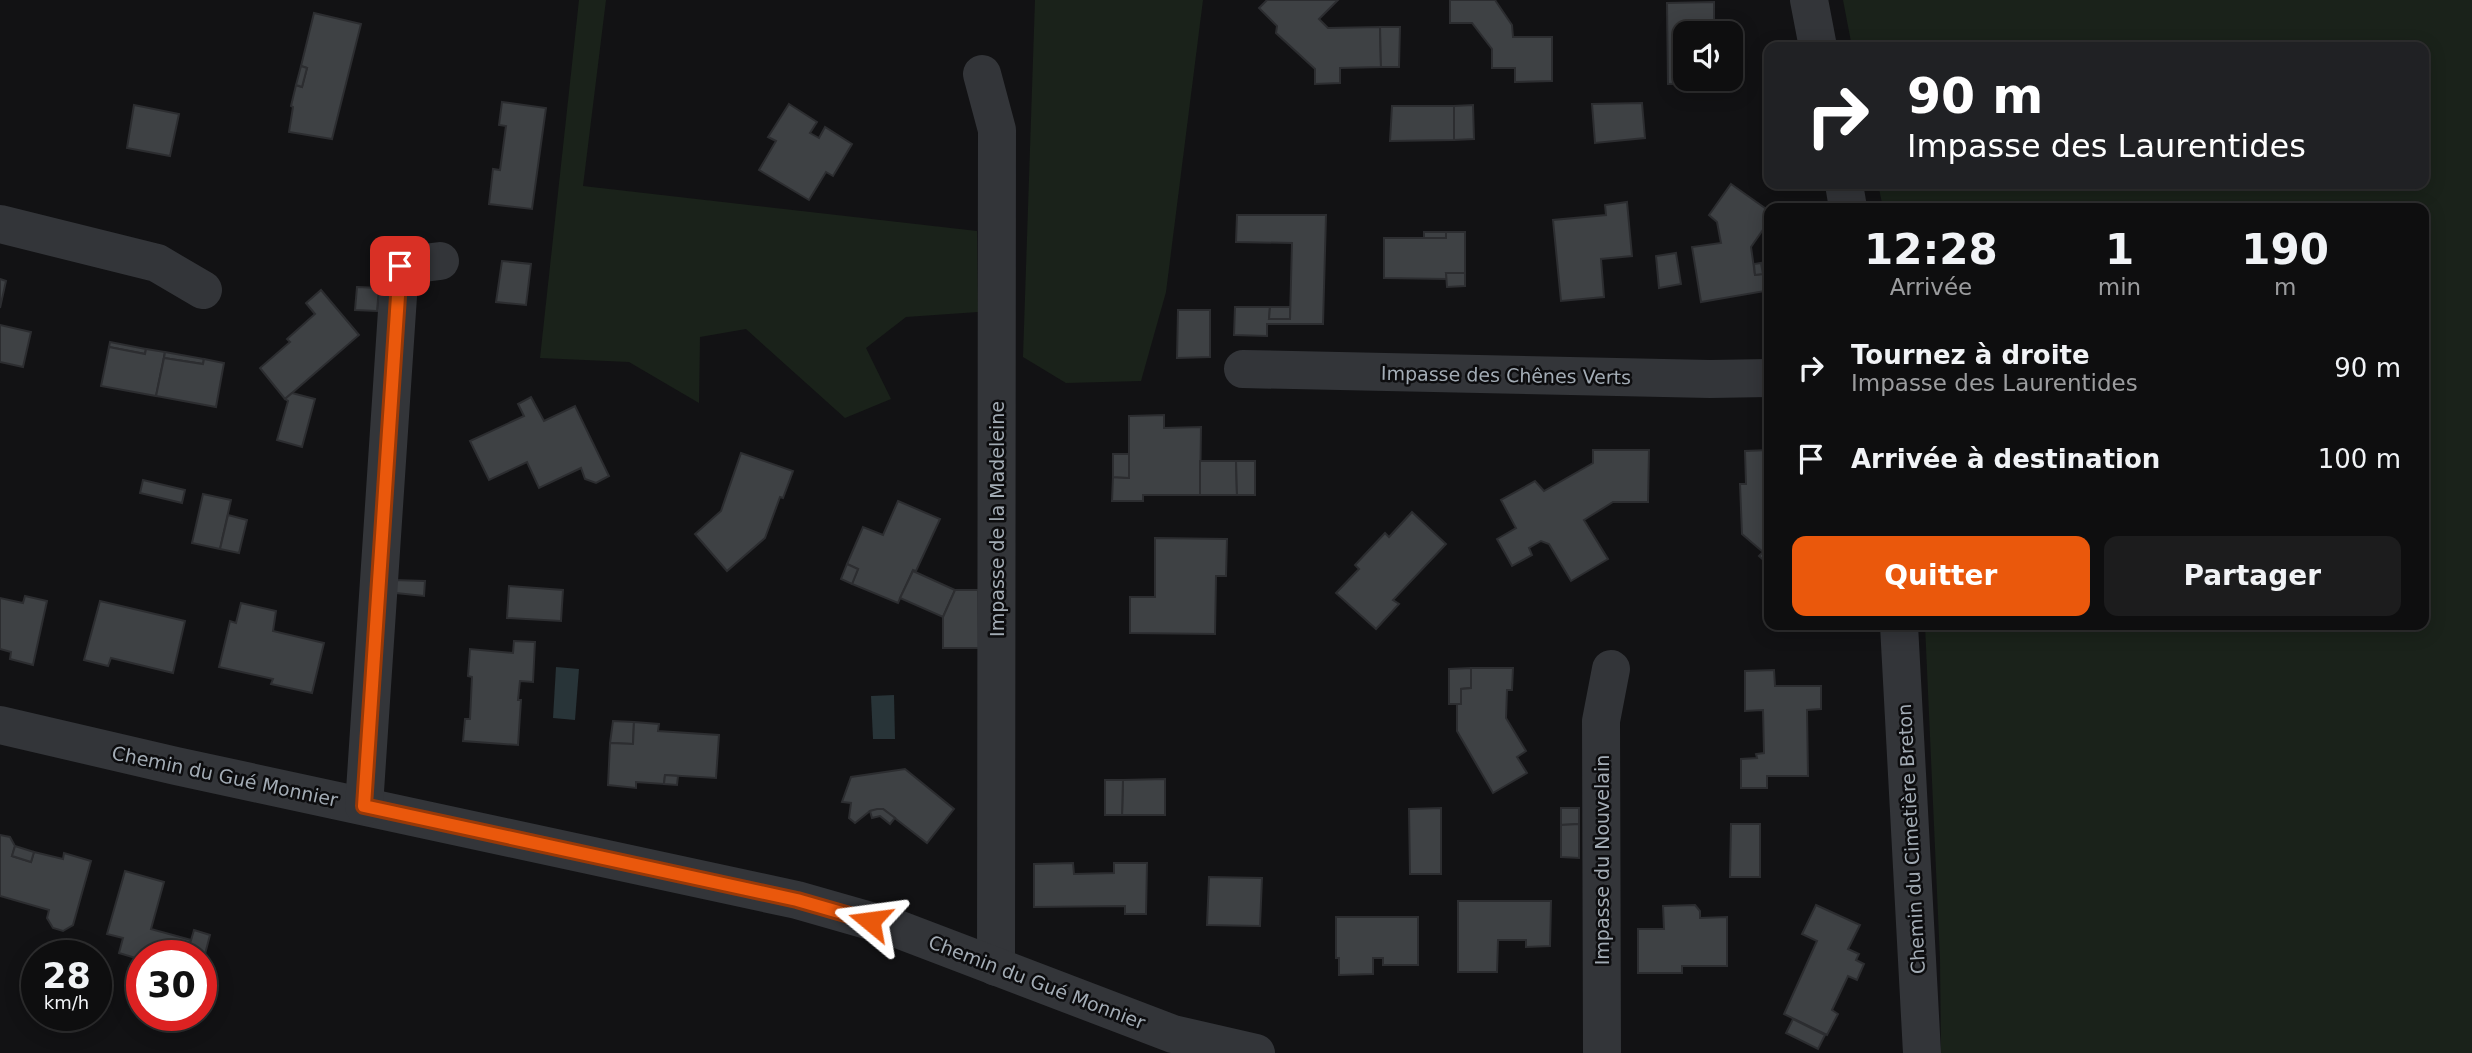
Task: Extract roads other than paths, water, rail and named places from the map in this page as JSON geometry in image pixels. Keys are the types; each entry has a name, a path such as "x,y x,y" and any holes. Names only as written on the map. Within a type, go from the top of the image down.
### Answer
{"street":[{"path":"1809,0 1817,42"},
{"name":"Impasse de la Madeleine","path":"982,75 997,130 996,967"},
{"path":"0,224 157,263 203,290"},
{"path":"364,806 400,266 440,261"},
{"name":"Impasse des Chênes Verts","path":"1243,369 1764,378"},
{"name":"Chemin du Cimetière Breton","path":"1899,630 1922,1053"},
{"name":"Impasse du Nouvelain","path":"1602,1053 1601,721 1611,668"},
{"name":"Chemin du Gué Monnier","path":"0,725 797,900 895,928 1173,1034 1256,1053"}]}
